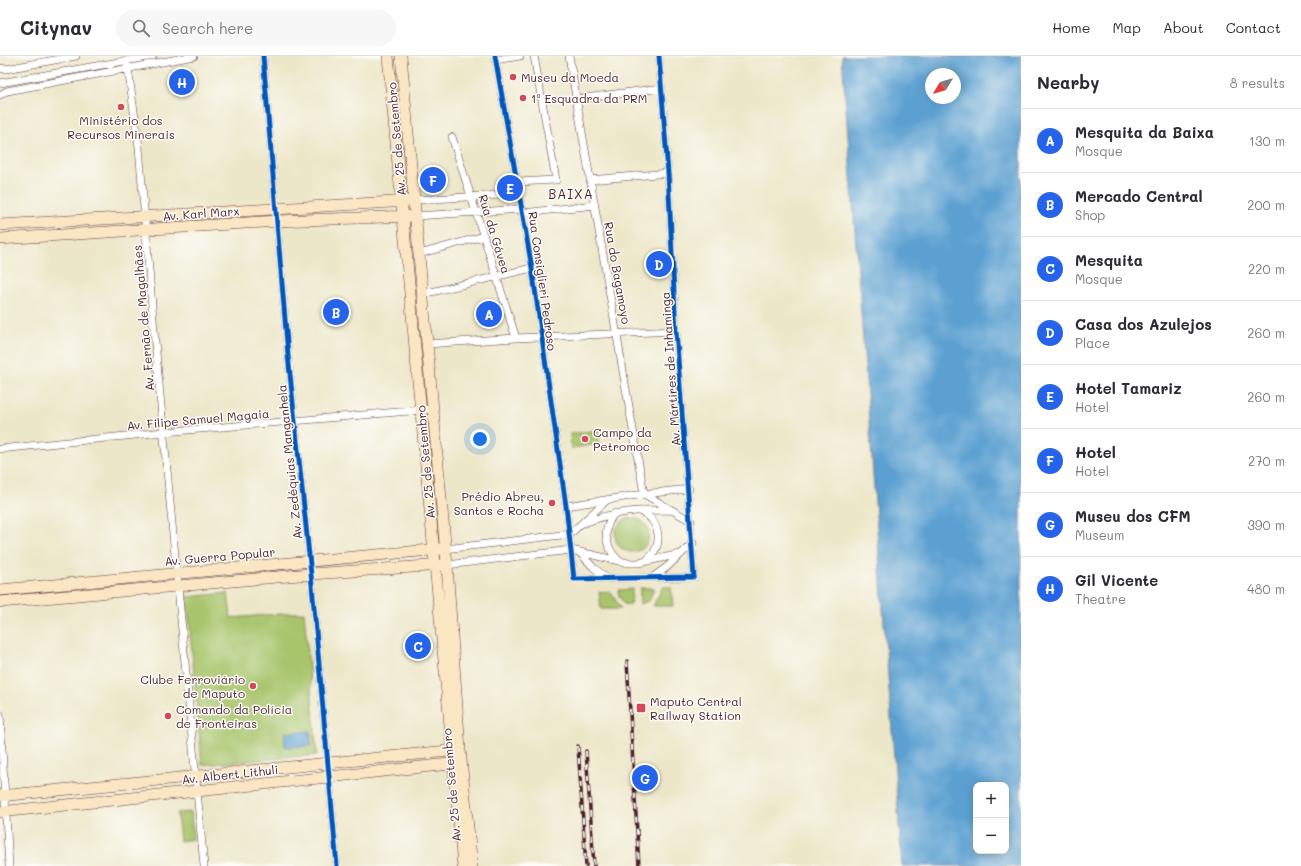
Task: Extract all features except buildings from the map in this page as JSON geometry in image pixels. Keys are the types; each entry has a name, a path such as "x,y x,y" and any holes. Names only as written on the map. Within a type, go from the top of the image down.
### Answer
{"main road":[{"name":"Av. 25 de Setembro","path":"388,56 435,566 456,750"},
{"name":"Av. 25 de Setembro","path":"401,56 447,565 463,866"},
{"name":"Av. Karl Marx","path":"0,225 414,200"},
{"name":"Av. Karl Marx","path":"0,239 278,222 416,216"},
{"name":"Av. Guerra Popular","path":"0,590 445,549"},
{"path":"0,602 311,574 447,565"},
{"name":"Av. Albert Lithuli","path":"3,796 456,750"},
{"name":"Av. 25 de Setembro","path":"457,763 472,866"},
{"name":"Av. Albert Lithuli","path":"3,812 457,763"}],"street":[{"path":"0,68 6,69 76,56"},
{"path":"0,78 111,60 153,56"},
{"path":"0,95 7,91 194,56"},
{"name":"Av. Zedéquias Manganhela","path":"263,56 295,422 310,561 338,866"},
{"path":"495,58 520,56"},
{"path":"517,182 556,180 534,56"},
{"name":"Rua do Bagamoyo","path":"569,56 618,334 644,494"},
{"name":"Av. Mártires de Inhaminga","path":"651,578 694,577 693,543 676,331 668,173 659,56"},
{"name":"Av. Fernão de Magalhães","path":"128,58 139,146 154,331 178,586"},
{"name":"Rua Consiglieri Pedroso","path":"495,58 532,268 570,534 574,579 608,579"},
{"path":"0,83 111,60"},
{"path":"577,99 662,88"},
{"name":"Rua da Gávea","path":"452,137 516,338"},
{"path":"590,180 668,173"},
{"path":"414,200 519,194"},
{"path":"416,216 523,211 595,205"},
{"path":"419,254 484,236"},
{"path":"423,294 532,268"},
{"path":"427,344 516,338 676,331"},
{"name":"Av. Filipe Samuel Magaia","path":"0,449 164,432 433,409"},
{"path":"566,506 644,494 689,490"},
{"path":"644,494 691,521"},
{"path":"570,534 607,500"},
{"path":"581,524 615,514 638,510 674,510"},
{"path":"638,510 653,520 658,529 659,539 657,548 653,555 645,561"},
{"path":"615,514 606,529 606,538 608,547 619,561"},
{"name":"Av. Guerra Popular","path":"445,549 570,534"},
{"path":"581,554 593,567 608,579 651,578 682,554 693,543"},
{"path":"447,565 571,550 581,554 628,563 682,554"},
{"path":"178,586 204,866"},
{"path":"0,715 3,812 10,866"}],"green space":[{"name":"Campo da Petromoc","path":"598,430 600,444 571,448 570,434"},
{"path":"629,518 635,518 639,519 646,525 649,535 648,542 642,549 635,552 629,552 625,551 618,545 615,538 615,532 616,528 622,521"},
{"path":"663,587 671,587 673,606 653,606"},
{"path":"640,588 654,588 649,601 640,604"},
{"path":"632,589 631,605 624,604 619,596 618,590"},
{"path":"610,591 621,609 601,609 599,592"},
{"name":"Clube Ferroviário de Maputo","path":"228,593 231,618 304,612 317,755 202,765 187,597"},
{"path":"191,812 193,839 180,841 177,813"}],"water":[{"path":"842,56 1021,56 1021,866 902,866"},
{"path":"310,731 311,746 285,747 284,733"}],"railway":[{"path":"627,661 639,866"},
{"path":"578,746 586,866"},
{"path":"586,751 594,866"}],"cycle path":[{"path":"263,56 288,355 311,574 337,866"},
{"path":"495,56 532,268 566,506 574,579 694,577 676,331 668,173 659,56"}],"place":[{"name":"Museu da Moeda","path":"513,77"},
{"name":"Gil Vicente","path":"182,82"},
{"name":"1ª Esquadra da PRM","path":"523,98"},
{"name":"Ministério dos Recursos Minerais","path":"121,107"},
{"name":"Hotel","path":"433,180"},
{"name":"Hotel Tamariz","path":"510,188"},
{"name":"Casa dos Azulejos","path":"659,264"},
{"name":"Mercado Central","path":"336,312"},
{"name":"Mesquita da Baixa","path":"489,314"},
{"name":"Campo da Petromoc","path":"585,439"},
{"name":"Prédio Abreu, Santos e Rocha","path":"552,503"},
{"name":"Mesquita","path":"418,646"},
{"name":"Clube Ferroviário de Maputo","path":"253,686"},
{"name":"Maputo Central Railway Station","path":"641,708"},
{"name":"Comando da Polícia de Fronteiras","path":"168,716"},
{"name":"Museu dos CFM","path":"645,778"}],"district":[{"name":"BAIXA","path":"571,193"}]}
